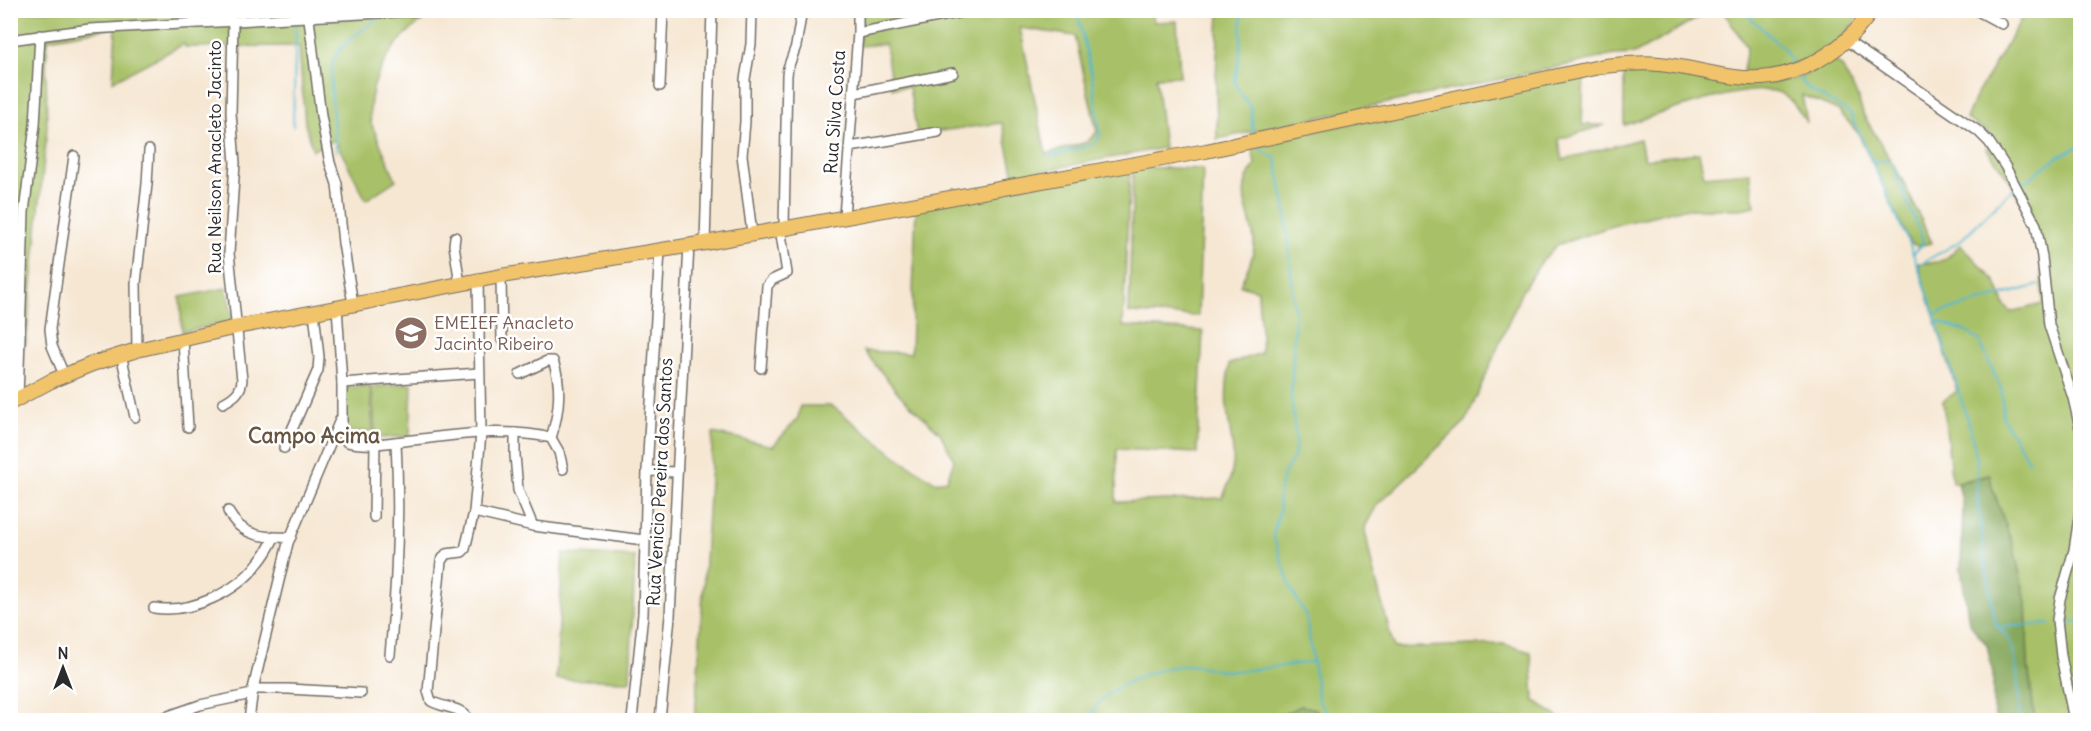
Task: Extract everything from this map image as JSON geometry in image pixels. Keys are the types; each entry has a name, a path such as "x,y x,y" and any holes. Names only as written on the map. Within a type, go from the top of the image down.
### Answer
{"main road":[{"path":"14,401 64,375 121,354 237,327 501,276 705,243 1206,151 1604,66 1625,63 1653,64 1728,78 1768,78 1788,74 1808,66 1847,41 1862,26 1872,10"}],"street":[{"path":"10,40 90,29 309,19 435,10"},
{"path":"660,86 663,10"},
{"path":"705,243 712,10"},
{"path":"752,10 751,44 745,79 742,155 752,233"},
{"path":"761,368 766,286 772,280 787,273 782,228 787,75 796,46 802,10"},
{"name":"Rua Silva Costa","path":"844,216 858,10"},
{"path":"1976,10 2002,24"},
{"path":"858,33 968,11"},
{"path":"309,19 321,116 330,163 337,184 343,243 353,304"},
{"name":"Rua Neilson Anacleto Jacinto","path":"224,403 233,398 242,387 229,253 235,163 231,113 233,22"},
{"path":"14,401 23,221 35,125 40,35"},
{"path":"1847,41 1978,131 2006,166 2036,225 2042,257 2049,325 2073,398 2080,428"},
{"path":"854,93 953,74"},
{"path":"850,147 938,132"},
{"path":"137,350 136,283 149,150"},
{"path":"64,375 52,346 50,330 74,156"},
{"path":"455,237 454,245 460,284"},
{"name":"Rua Venicio Pereira dos Santos","path":"660,720 670,616 688,245"},
{"path":"632,720 641,643 647,471 660,250"},
{"path":"501,276 502,340"},
{"path":"469,720 463,712 431,701 428,691 441,561 447,554 462,552 465,549 474,512 481,433 478,281"},
{"path":"337,308 342,383 342,434 347,442 396,442 481,433 515,433 551,438"},
{"path":"284,448 318,370 319,357 314,312"},
{"path":"183,339 188,427"},
{"path":"121,354 135,417"},
{"path":"520,374 547,361 553,361 559,396 556,424 551,438 559,452 563,469"},
{"path":"342,383 479,373"},
{"path":"249,720 253,692 291,537 342,415"},
{"path":"515,433 518,490 533,526"},
{"path":"390,655 398,565 399,498 396,442"},
{"path":"374,518 375,443"},
{"path":"647,471 677,472"},
{"path":"228,512 242,530 258,536 291,537"},
{"path":"474,512 533,526 644,540"},
{"path":"2074,720 2061,656 2057,620 2060,598 2074,550 2080,512"},
{"path":"154,608 173,610 192,606 236,584 259,562 274,538"},
{"path":"157,720 200,705 253,692 288,689 361,693"}],"green space":[{"path":"1219,10 1711,11 1634,54 1614,55 1217,139 1216,79"},
{"path":"11,11 570,11 468,15 462,12 421,22 399,41 382,66 376,80 370,109 371,123 396,180 366,200 335,140 313,150 305,124 299,46 185,47 184,44 113,81 116,27 48,39 47,128 26,343 11,363"},
{"path":"863,11 1152,11 1154,22 1177,21 1180,76 1156,77 1164,148 1014,176 1002,123 917,134 909,87 892,88 885,44 859,46","holes":["1020,28 1075,36 1097,132 1087,142 1046,154"]},
{"path":"1723,11 1862,11 1839,39 1813,58 1782,68 1746,72 1743,71 1747,47"},
{"path":"2026,11 2080,11 2080,681 2070,684 2078,720 2035,720 2028,665 2026,601 2014,549 1990,475 1952,483 1943,401 1957,391 1918,263 1943,260 1961,245 1996,282 2005,306 2011,312 2043,304 2039,238 2009,179 1986,148 1993,141 1987,131 1966,119 1974,99"},
{"path":"1836,62 1842,67 1857,95 1864,116 1902,179 1932,243 1917,246 1910,243 1858,133 1838,110 1802,95 1807,123 1794,104 1785,96 1774,91 1759,90 1720,96 1624,125 1624,66 1772,83 1801,77 1826,63"},
{"path":"1584,74 1582,125 1605,125 1559,139 1562,160 1640,139 1644,159 1699,153 1704,176 1750,172 1755,206 1741,209 1680,209 1612,226 1557,245 1542,261 1522,291 1466,421 1377,505 1365,530 1394,648 1503,644 1531,652 1534,700 1562,720 1326,720 1315,709 1301,706 1272,720 695,720 713,433 773,446 798,418 800,406 832,406 896,456 935,482 947,480 954,460 940,433 900,395 864,351 911,353 916,206 1130,167 1123,326 1203,331 1197,453 1117,449 1116,502 1222,498 1232,473 1233,463 1226,402 1229,364 1261,353 1258,290 1240,285 1250,264 1254,246 1244,194 1245,185 1255,165 1252,144"},
{"path":"1133,167 1203,169 1198,316 1129,313"},
{"path":"226,288 234,321 182,332 180,297"},
{"path":"412,384 410,436 381,438 375,433 372,387"},
{"path":"370,385 373,431 344,432 343,388"},
{"path":"1990,475 2014,549 2026,601 2028,665 2035,720 1996,720 1993,708 1993,674 1987,645 1969,623 1961,569 1963,505 1958,483"},
{"path":"563,553 635,557 630,681 556,679"},
{"path":"1301,706 1315,709 1326,720 1272,720"}],"waterway":[{"path":"1049,157 1091,145 1100,135 1092,76 1075,10"},
{"path":"1242,10 1240,54 1235,80 1237,88 1251,108 1253,136"},
{"path":"1742,10 1785,50 1793,66"},
{"path":"336,152 331,93 333,62 346,43 377,19"},
{"path":"293,127 296,22"},
{"path":"1797,74 1810,90 1850,113 1910,246 1926,288 1971,431 1977,459 1977,492 1985,561 1996,625 2006,635 2013,650 2017,671 2020,720"},
{"path":"2024,182 2059,156 2080,146"},
{"path":"1257,147 1276,159 1285,206 1295,314 1291,394 1296,443 1294,457 1283,475 1278,499 1280,509 1273,535 1291,589 1306,616 1319,702 1330,720"},
{"path":"1872,163 1883,160 1892,164 1923,240 1922,245 1913,254"},
{"path":"1917,266 1959,242 2015,187"},
{"path":"1935,314 2039,285"},
{"path":"1936,321 1965,331 1979,340 2002,391 2003,418 2029,462"},
{"path":"2065,623 2080,621"},
{"path":"1998,627 2051,624"},
{"path":"1090,720 1095,708 1116,689 1146,674 1176,666 1189,665 1240,671 1312,662"}],"place":[{"name":"EMEIEF Anacleto Jacinto Ribeiro","path":"411,333"}],"district":[{"name":"Campo Acima","path":"314,436"}]}
